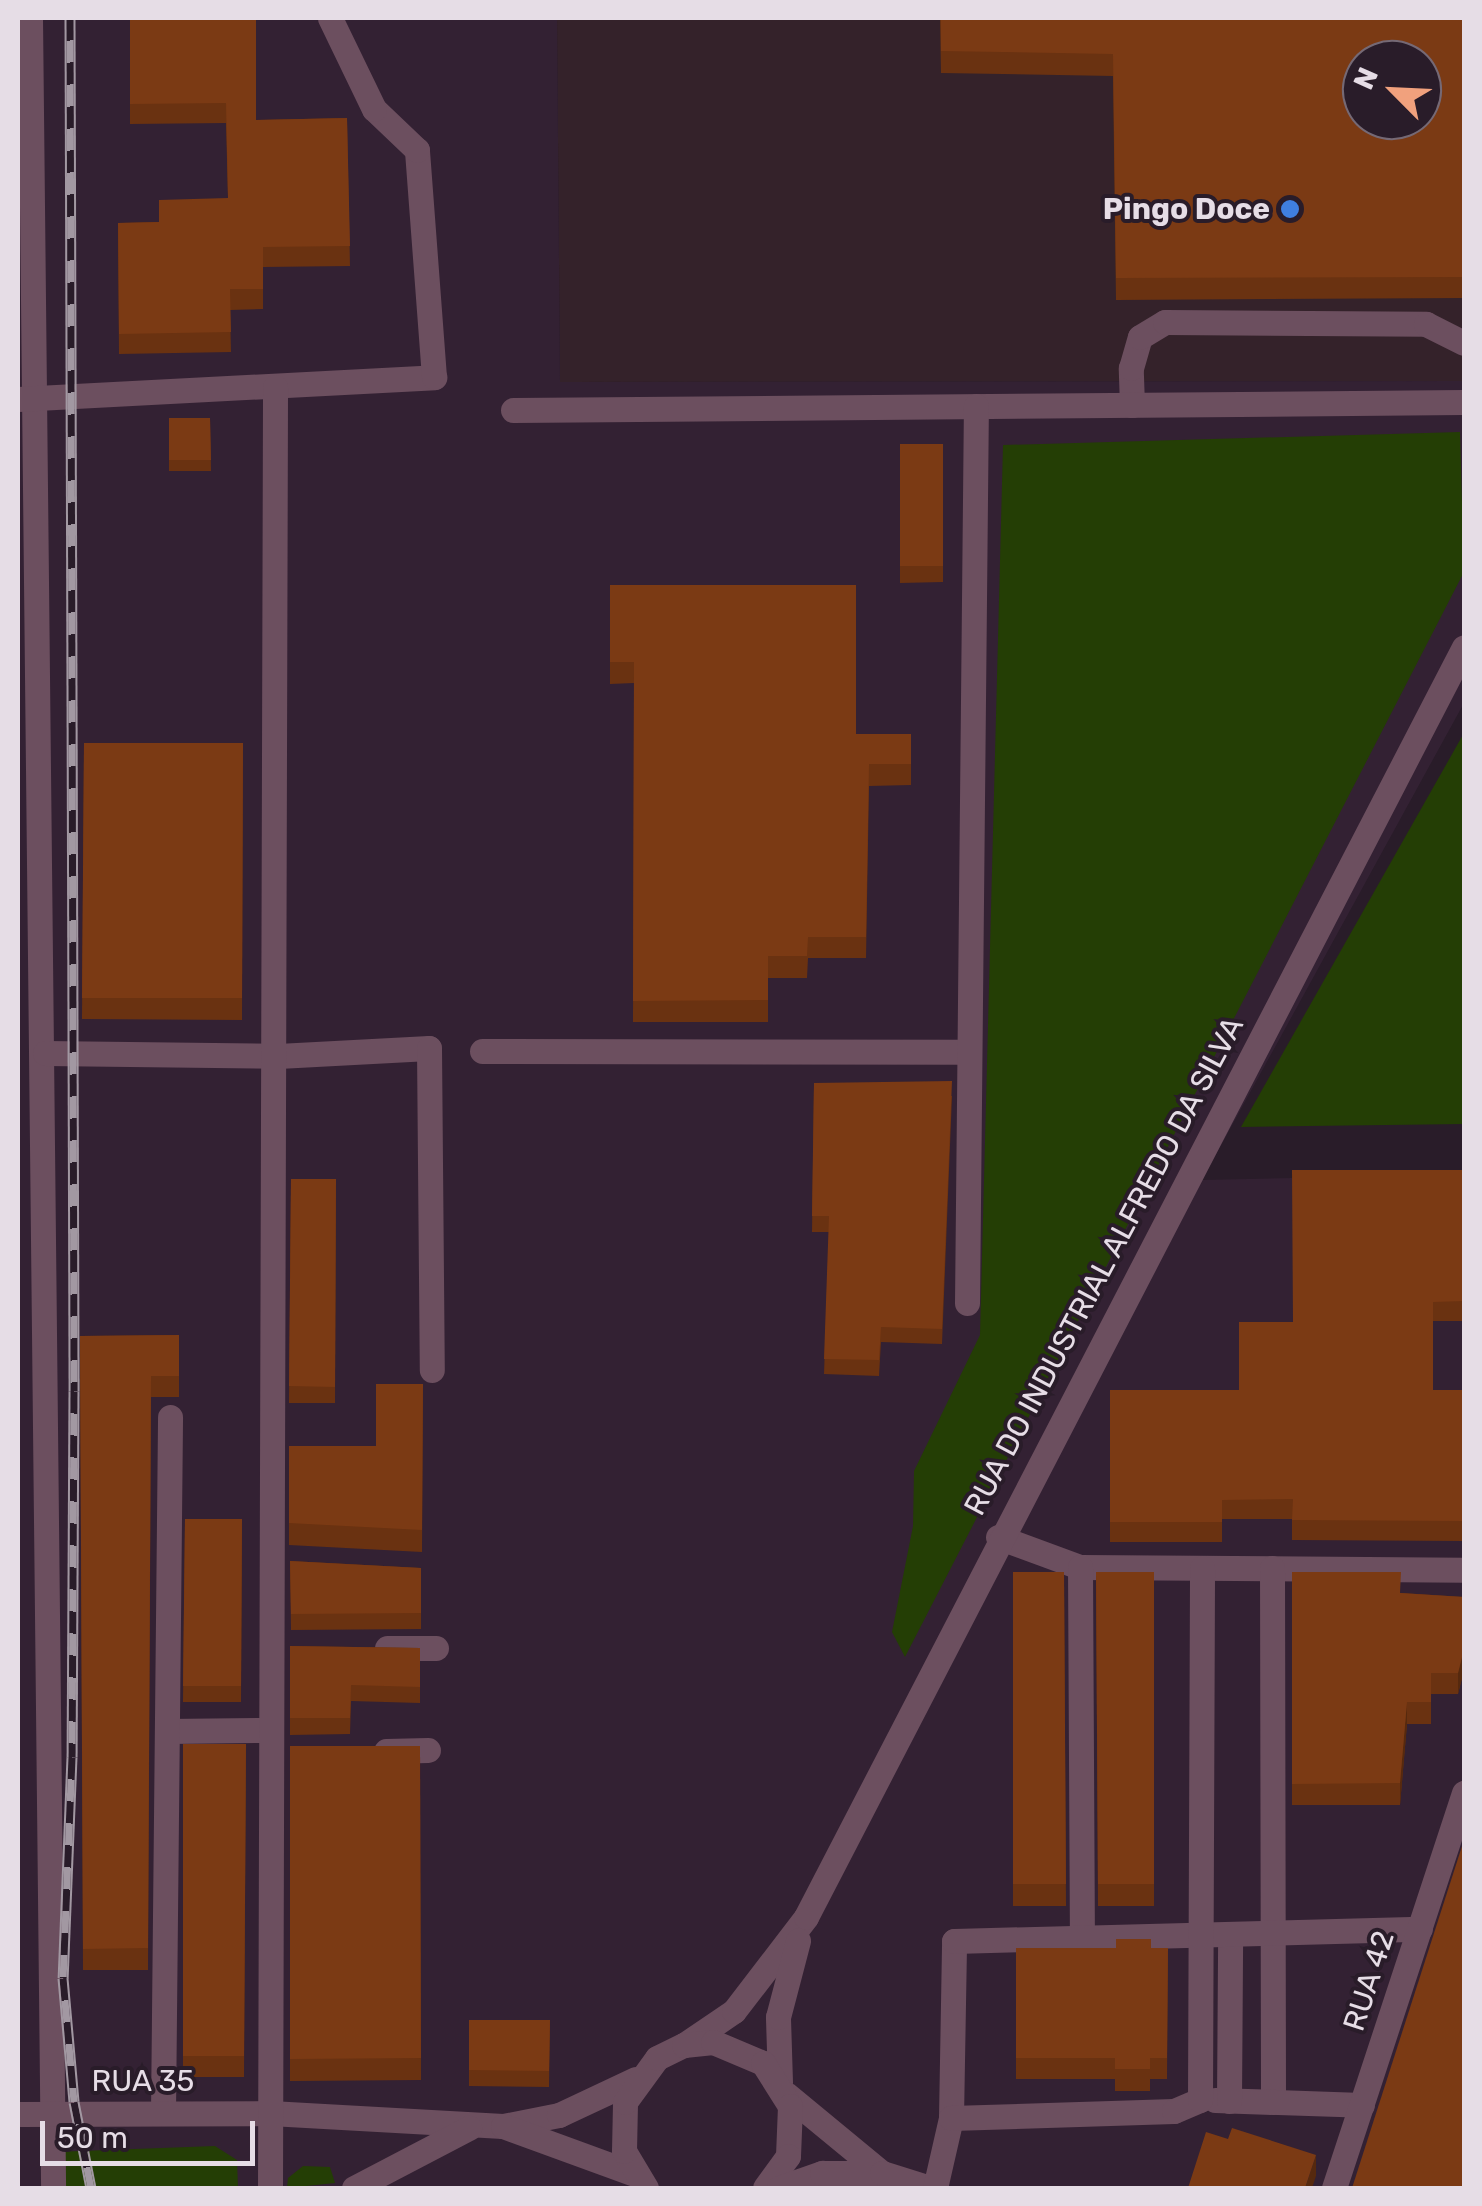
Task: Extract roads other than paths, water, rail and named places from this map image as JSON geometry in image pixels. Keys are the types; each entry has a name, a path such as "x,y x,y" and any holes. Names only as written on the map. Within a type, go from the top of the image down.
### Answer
{"street":[{"path":"30,18 27,399 45,1053 53,2188"},
{"path":"27,399 434,377 417,150 374,108 330,18"},
{"path":"1132,405 1131,368 1140,337 1165,322 1426,324 1464,343"},
{"path":"270,2188 277,1744 272,1646 281,1561 275,387"},
{"path":"513,410 1464,402"},
{"path":"966,1303 976,406"},
{"name":"RUA DO INDUSTRIAL ALFREDO DA SILVA","path":"503,2126 570,2111 636,2079 657,2058 709,2032 759,1984 806,1917 998,1537 1464,647"},
{"path":"45,1053 278,1056 429,1048 432,1370"},
{"path":"482,1051 969,1052"},
{"path":"163,2113 170,1417"},
{"path":"998,1537 1080,1567 1464,1570"},
{"path":"1080,1567 1082,1940"},
{"path":"1200,2100 1202,1568"},
{"path":"1272,1568 1273,2102"},
{"path":"272,1646 308,1646"},
{"path":"363,1647 436,1648"},
{"path":"167,1731 277,1744"},
{"path":"350,1751 428,1750"},
{"name":"RUA 42","path":"1334,2188 1464,1793"},
{"name":"RUA DO INDUSTRIAL ALFREDO DA SILVA","path":"766,2188 788,2156 792,2131 782,2087 778,2016 806,1917"},
{"path":"780,2188 822,2173 882,2173 933,2188 951,2118 954,1940 1200,1939 1420,1930"},
{"path":"1229,2101 1230,1938"},
{"path":"684,2045 714,2042 742,2049 882,2173"},
{"path":"636,2079 621,2127 639,2183"},
{"path":"951,2118 1174,2110 1200,2100 1362,2105"},
{"name":"RUA 35","path":"18,2114 270,2113 503,2126"},
{"path":"354,2188 474,2126"},
{"path":"503,2126 639,2183"}],"railway":[{"path":"70,18 74,1391 72,1757 63,1978 74,2102 91,2188"}],"place":[{"name":"Pingo Doce","path":"1290,209"}]}
